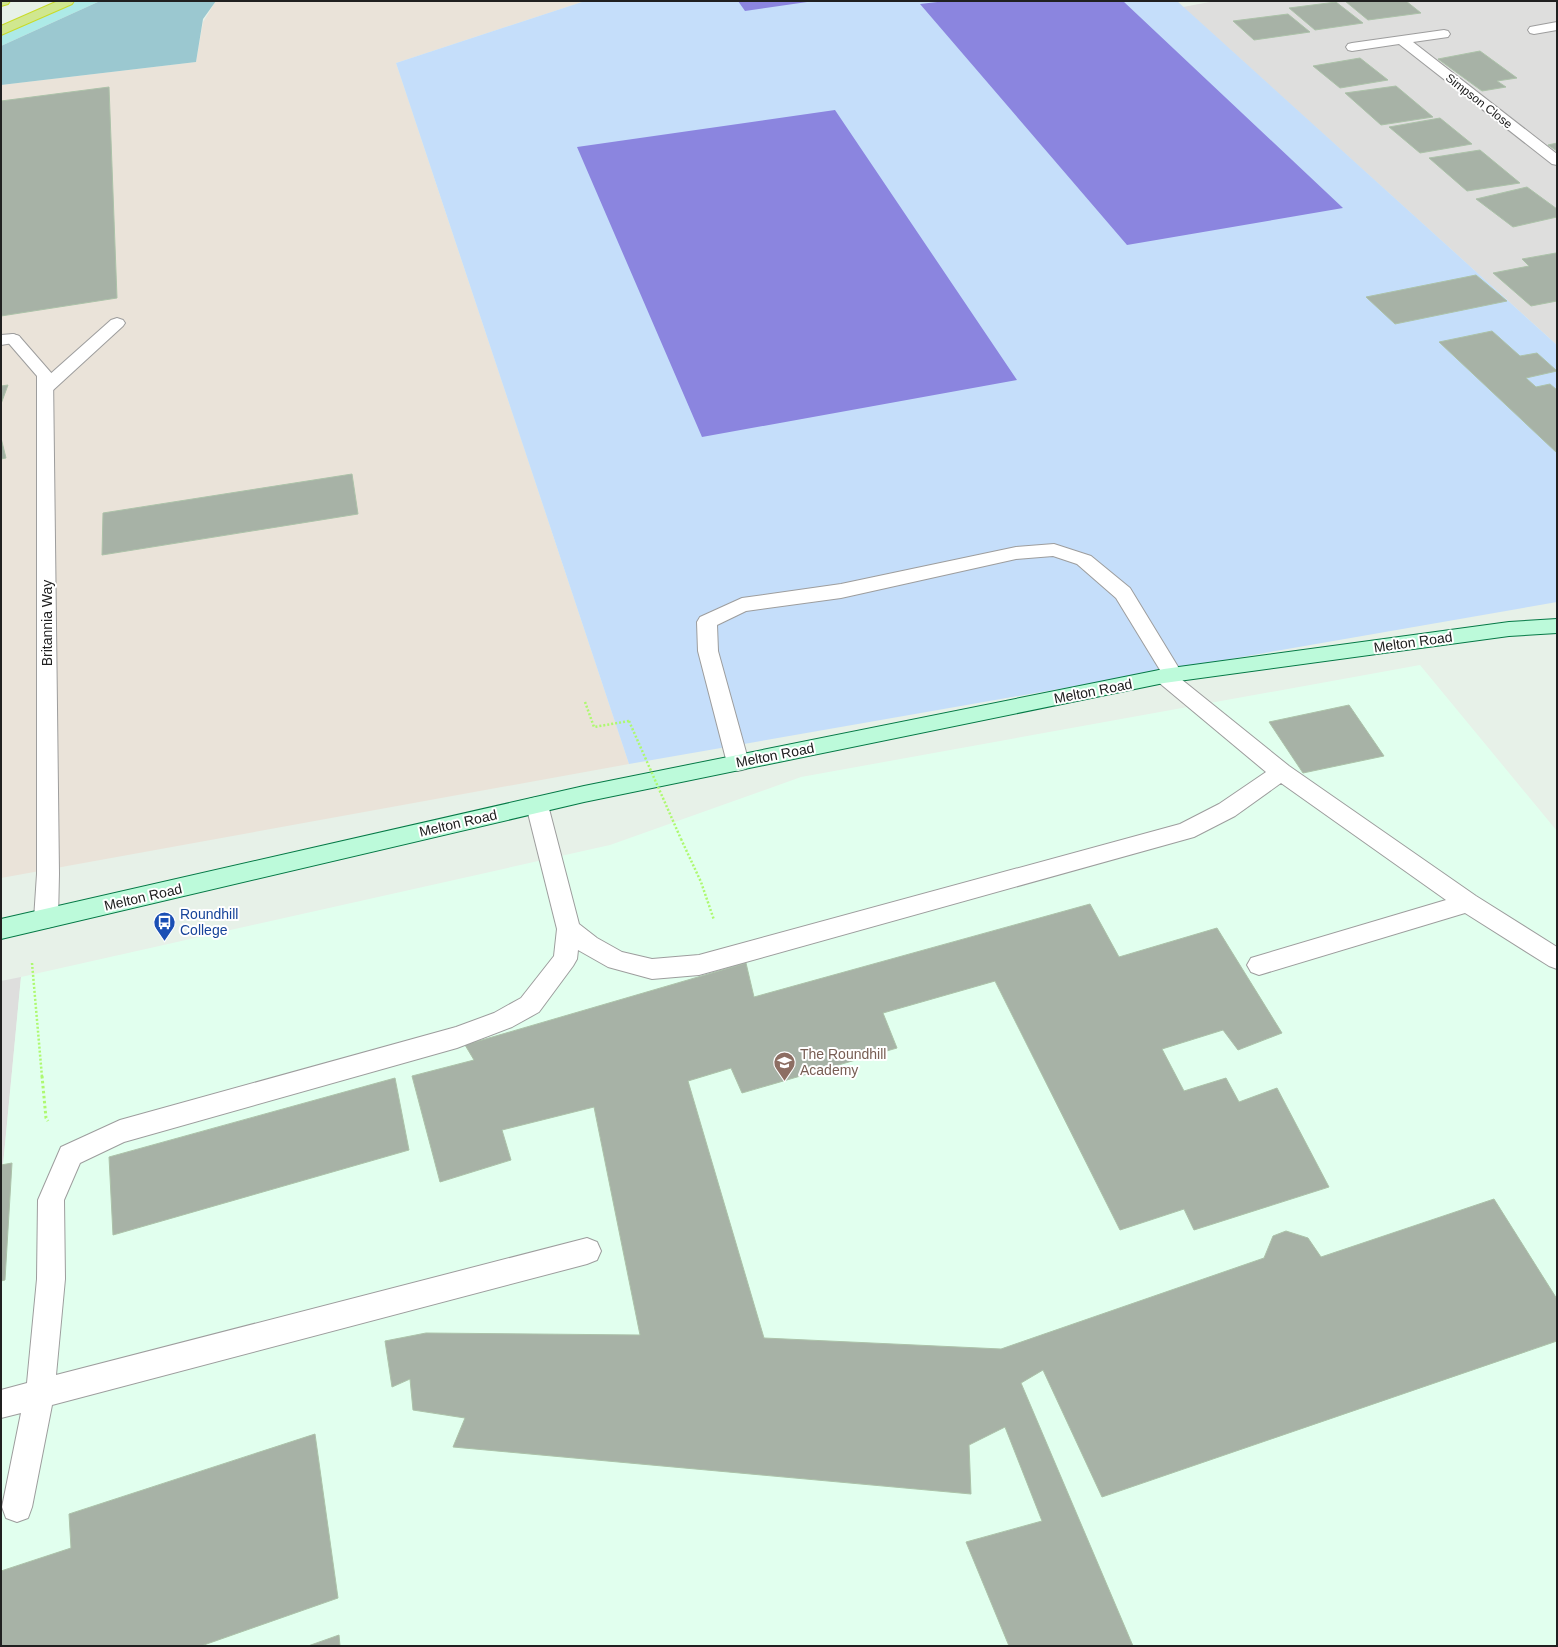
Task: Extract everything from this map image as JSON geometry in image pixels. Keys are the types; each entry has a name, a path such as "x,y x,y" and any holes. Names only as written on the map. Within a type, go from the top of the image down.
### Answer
{"highway":[{"path":"1,31 68,1"}],"street":[{"path":"1534,30 1557,26"},
{"path":"1352,48 1444,34"},
{"name":"Simpson Close","path":"1402,40 1557,161"},
{"path":"45,388 117,323"},
{"name":"Britannia Way","path":"7,340 45,375 48,866 46,919"},
{"path":"738,763 708,651 707,622 742,605 841,591 1016,554 1054,550 1084,560 1123,593 1169,675 1280,772 1468,903 1557,959"},
{"name":"Melton Road","path":"1,929 584,794 1169,675 1509,628 1557,626"},
{"path":"569,929 589,945 616,960 652,969 699,965 1186,831 1228,810 1280,772"},
{"path":"17,1507 40,1393 51,1279 51,1200 70,1155 120,1132 457,1037 503,1020 530,1005 565,959 569,929 537,805"},
{"path":"1259,965 1468,903"},
{"path":"1,1404 587,1251"}],"path":[{"path":"585,702 594,727 629,721 701,882"},
{"path":"46,919 31,955 46,1118 70,1155"}],"shaded area":[{"path":"68,1 100,1 1,46 1,31"},
{"path":"100,1 216,1 203,19 196,62 1,85 1,46"},
{"path":"216,1 585,1 396,63 629,764 1,878 1,85 196,62 203,22"},
{"path":"585,1 1177,1 1557,345 1557,602 629,764 396,63"},
{"path":"738,1 814,1 745,11"},
{"path":"946,1 1123,1 1343,208 1127,245 920,4"},
{"path":"1215,1 1557,1 1557,345 1183,7"},
{"path":"835,110 1017,380 702,437 577,147"},
{"name":"The Roundhill Academy","path":"1420,665 1557,831 1557,1646 1,1646 1,1186 21,977 610,845 801,777"},
{"path":"21,977 1,1186 1,981"}],"building":[{"path":"1345,1 1406,1 1421,13 1368,20"},
{"path":"1336,2 1363,23 1315,30 1289,8"},
{"path":"1288,14 1310,32 1254,40 1233,21"},
{"path":"1480,51 1517,78 1497,81 1506,87 1482,91 1438,59"},
{"path":"1360,58 1388,80 1340,88 1313,66"},
{"path":"1396,86 1433,117 1381,125 1345,93"},
{"path":"109,87 117,298 1,316 1,101"},
{"path":"1440,118 1472,144 1420,153 1389,127"},
{"path":"1557,143 1557,151 1548,145"},
{"path":"1480,150 1520,183 1467,191 1429,158"},
{"path":"1527,187 1557,209 1557,217 1513,227 1476,199"},
{"path":"1556,253 1557,301 1531,306 1493,273 1529,266 1522,259"},
{"path":"1476,275 1507,301 1395,324 1366,297"},
{"path":"1492,331 1520,356 1537,353 1557,371 1526,378 1536,387 1550,384 1557,390 1557,453 1439,342"},
{"path":"8,385 1,404 1,386"},
{"path":"1,438 6,458 1,459"},
{"path":"352,474 358,514 102,555 103,513"},
{"path":"1349,705 1384,756 1303,773 1269,722"},
{"path":"1090,904 1119,957 1217,928 1282,1033 1238,1050 1223,1030 1162,1049 1184,1091 1226,1078 1239,1102 1277,1088 1329,1187 1194,1230 1184,1209 1120,1230 995,981 883,1013 897,1048 742,1093 731,1068 688,1081 764,1338 1001,1349 1264,1258 1273,1236 1286,1231 1308,1238 1321,1257 1494,1199 1557,1299 1557,1341 1102,1497 1043,1370 1021,1383 1133,1646 1009,1646 966,1542 1042,1521 1005,1427 969,1445 971,1494 453,1447 465,1418 413,1410 410,1379 392,1387 385,1341 426,1333 640,1335 594,1107 502,1130 511,1160 440,1182 412,1076 474,1060 465,1045 746,963 754,997"},
{"path":"395,1078 409,1150 113,1235 109,1157"},
{"path":"12,1163 5,1280 1,1281 1,1165"},
{"path":"315,1434 338,1598 201,1646 1,1646 1,1571 71,1548 69,1514"},
{"path":"339,1635 340,1646 308,1646"}],"place":[{"name":"Roundhill College","path":"164,942"},
{"name":"The Roundhill Academy","path":"784,1082"}]}
